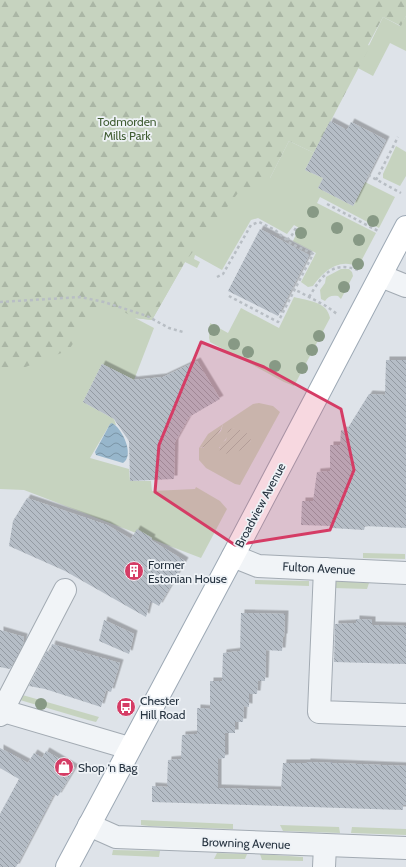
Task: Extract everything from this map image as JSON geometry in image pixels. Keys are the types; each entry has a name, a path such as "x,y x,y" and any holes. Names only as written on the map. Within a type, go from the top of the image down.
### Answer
{"main road":[{"name":"Broadview Avenue","path":"66,867 233,556 370,273 406,227"}],"street":[{"path":"370,273 406,286"},
{"name":"Fulton Avenue","path":"233,556 258,566 406,572"},
{"path":"325,569 319,712 406,715"},
{"path":"65,590 1,712 130,748"},
{"name":"Browning Avenue","path":"89,825 116,837 324,856 406,848"}],"path":[{"path":"376,180 398,137"},
{"path":"368,175 401,193"},
{"path":"327,204 380,232"},
{"path":"217,277 223,274 251,225 259,222 275,230 287,240 313,254 293,289 278,322 227,295"},
{"path":"287,240 297,226"},
{"path":"309,297 328,272 341,267 350,266 370,273"},
{"path":"293,289 326,306 337,314"},
{"path":"0,302 80,297 104,302 140,314 169,328 183,332"}],"highlighted area":[{"path":"201,342 264,367 341,409 354,470 330,530 235,545 155,492 159,445"}],"green space":[{"name":"Todmorden Mills Park","path":"0,0 270,178 289,141 314,153 305,170 323,178 318,188 353,206 365,182 395,197 379,228 320,197 317,203 376,233 358,267 351,264 338,265 327,271 313,286 308,287 301,282 316,253 293,241 299,228 294,225 287,234 258,218 251,220 222,270 195,255 194,259 200,262 197,268 185,262 152,320 135,318 154,328 134,380 102,364 83,402 114,419 116,425 110,424 90,458 129,469 130,481 151,481 152,491 195,489 196,487 220,501 227,509 201,558 24,490 0,489"},
{"name":"Todmorden Mills Park","path":"0,0 406,0 406,16 401,26 383,17 368,45 370,46 314,153 289,141 270,178 238,193 185,262 152,320 134,318 118,308 111,309 105,306 90,316 69,350 0,377"},
{"path":"406,16 406,51 390,43 373,76 358,68 383,17 400,26"},
{"path":"396,146 406,152 406,176 400,186 383,178 383,174"},
{"path":"341,269 349,269 353,276 341,299 338,296 330,296 325,301 321,299 320,290 325,283 326,277"},
{"path":"294,297 321,305 328,312 330,318 294,386 210,342 210,323 228,333 241,308 279,328"},
{"path":"259,403 273,406 280,412 240,485 235,484 206,468 199,460 199,448 203,448 221,431 223,424 253,404","holes":["234,428 251,441 242,449 219,448"]},
{"path":"223,424 217,436 207,446 199,448 208,434"},
{"path":"235,428 247,434 251,441 237,452 228,454 220,452 220,446 226,440 227,433 229,430"},
{"path":"363,553 405,554 405,559 363,558"},
{"path":"255,580 309,581 309,586 255,584"},
{"path":"334,581 369,583 367,589 334,588"},
{"path":"19,694 99,717 96,722 88,720 20,700"},
{"path":"141,820 233,824 233,829 149,826 141,825"},
{"path":"280,825 339,827 340,833 283,831"},
{"path":"352,827 406,829 406,835 351,833"},
{"path":"113,850 160,851 159,857 112,855"},
{"path":"217,853 247,854 245,859 214,859"},
{"path":"260,854 303,857 303,861 262,860"}],"water":[{"path":"112,423 120,430 126,442 128,454 123,463 96,455 95,452 110,424"}],"building":[{"path":"330,121 347,130 351,122 386,140 353,206 318,188 323,178 305,170"},
{"path":"260,229 309,255 278,316 228,291"},
{"path":"386,360 406,360 406,528 365,526 364,530 332,528 332,526 301,525 302,501 313,501 317,472 330,471 330,445 340,445 341,430 346,431 369,394 385,395"},
{"path":"197,361 220,399 189,417 175,442 174,479 130,481 129,441 114,419 83,402 102,364 134,380 163,377"},
{"path":"27,498 107,525 131,539 137,529 152,538 151,540 185,561 159,606 150,601 146,617 65,571 9,546 13,521"},
{"path":"241,613 285,614 284,637 282,651 266,650 265,681 258,681 257,694 249,694 249,707 244,706 243,722 235,722 235,733 225,733 225,758 218,759 218,788 281,790 283,763 307,762 406,766 406,805 403,805 403,810 152,802 152,786 167,787 168,760 181,759 182,735 197,734 197,708 210,709 210,681 222,681 223,653 240,651"},
{"path":"356,619 372,620 372,625 406,626 406,664 334,662 335,624 356,623"},
{"path":"104,620 134,634 129,654 99,641"},
{"path":"0,630 24,637 23,644 10,669 0,667"},
{"path":"52,644 120,663 111,692 106,690 101,707 45,689 29,686 47,651 50,652"},
{"path":"0,748 28,763 34,753 42,758 46,751 75,768 58,796 54,794 16,867 0,867 0,814 19,779 0,768"}],"place":[{"name":"Former Estonian House","path":"134,571"},
{"name":"Chester Hill Road","path":"126,707"},
{"name":"Shop ‘n Bag","path":"64,767"}]}
